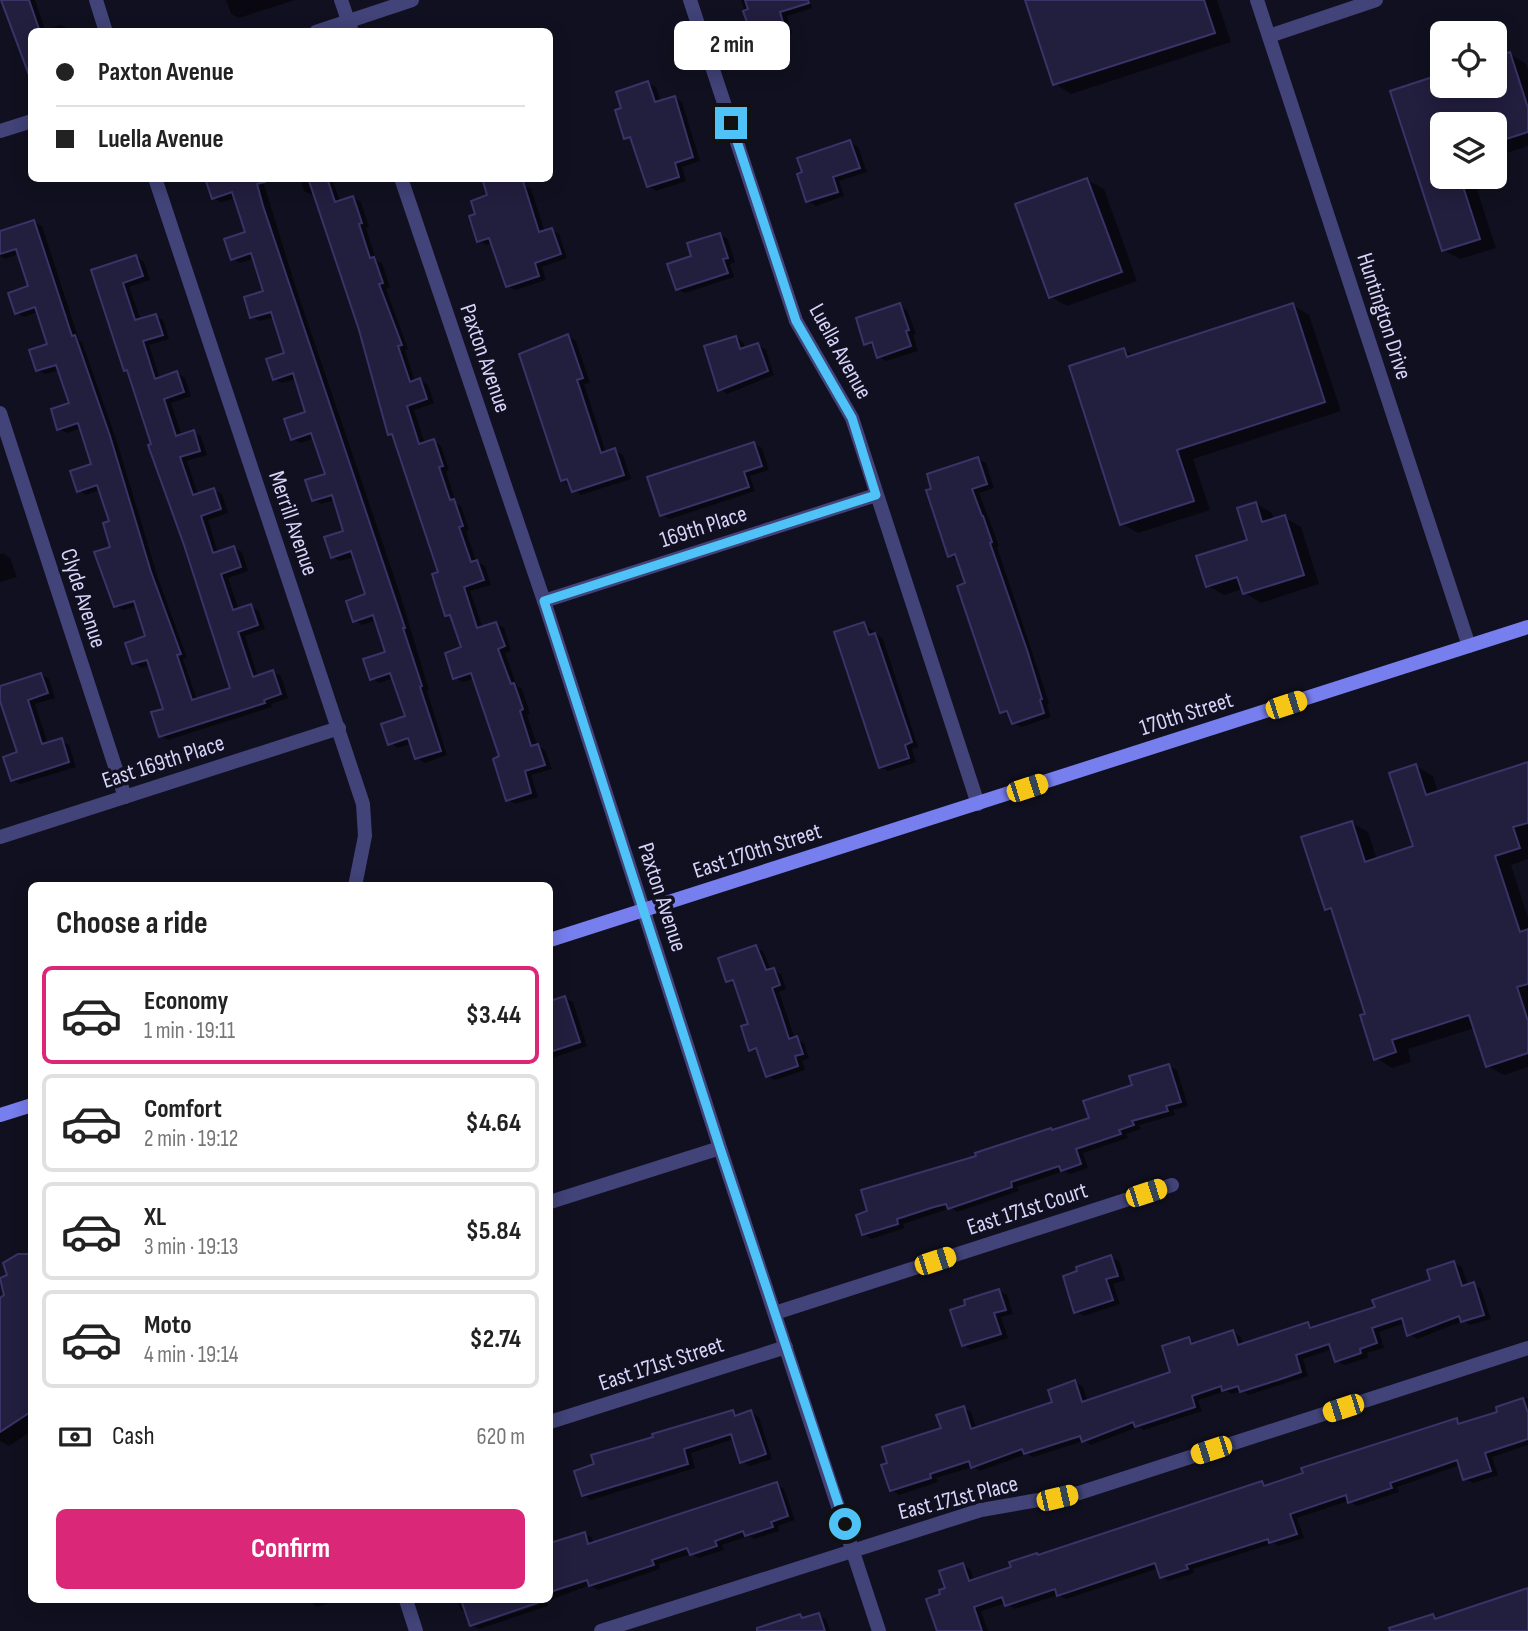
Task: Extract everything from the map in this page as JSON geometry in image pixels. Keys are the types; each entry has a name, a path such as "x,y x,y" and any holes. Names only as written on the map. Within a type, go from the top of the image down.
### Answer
{"street":[{"path":"96,0 105,28"},
{"path":"341,0 350,26 412,0"},
{"name":"Luella Avenue","path":"690,0 796,321 852,418 978,804"},
{"name":"Huntington Drive","path":"1257,0 1469,646"},
{"path":"1269,36 1376,0"},
{"path":"0,131 28,122"},
{"name":"Merrill Avenue","path":"156,182 363,804 365,836 356,882"},
{"name":"Paxton Avenue","path":"402,182 544,601 879,1631"},
{"name":"Clyde Avenue","path":"0,414 125,797"},
{"name":"169th Place","path":"544,601 876,495"},
{"name":"170th Street","path":"978,804 1528,627"},
{"name":"East 169th Place","path":"0,837 339,728"},
{"name":"East 170th Street","path":"553,939 978,804"},
{"path":"0,1115 28,1106"},
{"path":"553,1201 720,1148"},
{"name":"East 171st Court","path":"775,1313 1172,1185"},
{"name":"East 171st Street","path":"553,1421 786,1347"},
{"name":"East 171st Place","path":"601,1631 981,1510 1079,1493 1528,1348"},
{"path":"407,1603 416,1631"}],"building":[{"path":"1,0 29,0 39,28 28,28 28,72"},
{"path":"745,0 808,0 809,3 780,12 785,29 753,39 743,11 748,9"},
{"path":"1025,0 1204,0 1215,33 1053,85"},
{"path":"1510,52 1528,108 1528,132 1507,139 1507,112 1430,112 1430,189 1464,189 1480,239 1442,251 1390,91 1430,78 1430,98 1507,98 1507,53"},
{"path":"648,81 655,102 675,96 693,157 675,163 679,177 647,187 630,137 624,139 615,110 621,108 616,92"},
{"path":"850,140 860,168 833,177 838,192 806,202 797,174 802,172 797,158"},
{"path":"1087,178 1122,272 1049,298 1015,204"},
{"path":"206,182 265,182 257,184 263,206 405,628 422,686 420,687 441,751 415,759 408,738 388,745 381,724 405,716 390,673 370,680 363,659 385,652 373,615 353,622 346,601 365,594 351,551 331,558 324,537 343,531 332,495 312,501 305,480 325,474 311,433 291,440 284,419 305,412 293,373 273,380 266,359 284,353 271,312 250,318 244,297 263,291 251,253 231,260 224,239 245,232 232,192 212,199"},
{"path":"309,182 328,182 335,202 353,196 370,258 374,257 383,283 379,284 402,345 398,346 410,382 420,378 427,399 407,406 419,444 434,439 443,466 439,467 450,500 454,499 463,526 459,527 471,562 477,560 484,580 464,587 477,628 496,622 505,646 498,649 523,709 520,711 531,746 538,744 545,765 525,771 531,793 506,801 493,759 499,756 471,673 453,679 445,653 461,647 450,615 445,616 432,574 438,572 392,434 388,435 359,330"},
{"path":"483,182 523,182 539,232 552,228 561,254 535,263 539,276 506,287 489,238 477,242 469,216 475,214 471,201 487,195"},
{"path":"34,220 72,336 75,335 110,436 151,572 181,654 177,655 192,700 230,688 184,545 148,445 151,444 127,370 124,371 91,270 136,255 143,276 123,283 135,320 156,314 163,335 143,341 155,379 177,371 184,392 164,399 176,436 194,430 200,451 180,457 193,495 214,488 221,509 201,516 213,553 234,546 241,567 221,574 233,610 251,604 258,625 238,632 253,677 273,670 281,694 264,700 265,703 159,737 151,712 163,709 147,660 132,664 125,643 145,636 134,601 114,607 94,552 110,547 103,523 109,521 97,485 77,492 70,471 91,464 78,423 57,430 51,409 69,403 56,365 36,371 29,350 47,344 35,307 15,314 8,293 28,286 16,249 0,254 0,231"},
{"path":"720,233 728,258 723,259 728,273 676,290 667,264 691,256 687,243"},
{"path":"900,303 911,346 877,358 872,342 864,345 856,318"},
{"path":"1293,303 1325,402 1177,450 1194,501 1120,525 1069,366 1124,348 1127,357"},
{"path":"568,334 583,378 577,380 601,453 615,448 624,475 572,492 567,479 561,481 519,354"},
{"path":"736,336 740,349 758,343 768,371 718,391 704,346"},
{"path":"754,442 762,466 744,472 749,487 660,516 647,477"},
{"path":"978,457 987,484 972,489 1027,650 1044,713 1012,724 1007,711 1000,713 957,586 965,583 955,554 948,557 926,490 931,489 927,474"},
{"path":"1256,502 1262,522 1285,515 1304,575 1243,594 1237,577 1206,587 1196,556 1247,540 1237,508"},
{"path":"864,622 869,635 875,633 912,742 905,745 909,758 879,768 834,632"},
{"path":"41,673 48,693 28,700 42,744 62,738 69,762 11,781 3,757 17,752 0,701 0,686"},
{"path":"1528,762 1528,823 1513,827 1520,848 1495,856 1520,932 1528,929 1528,984 1517,987 1528,1021 1528,1053 1486,1067 1469,1015 1392,1040 1396,1052 1374,1060 1360,1015 1365,1014 1331,908 1325,910 1301,837 1352,821 1365,862 1413,846 1389,773 1416,764 1426,795"},
{"path":"756,945 766,970 774,968 780,985 772,988 789,1039 797,1036 803,1054 795,1056 798,1066 766,1077 756,1048 749,1051 741,1026 748,1024 733,980 726,982 718,958"},
{"path":"565,996 580,1042 553,1051 553,1000"},
{"path":"1169,1064 1181,1102 1166,1106 1168,1111 1132,1121 1134,1125 1119,1130 1121,1134 1076,1149 1081,1164 1061,1171 1059,1166 1011,1182 1012,1187 948,1209 946,1204 934,1207 897,1219 898,1224 862,1235 856,1215 867,1211 861,1190 976,1156 975,1153 1089,1118 1083,1101 1132,1085 1129,1076"},
{"path":"18,1254 28,1254 28,1414 0,1432 0,1298 4,1295 0,1278 7,1275 3,1263"},
{"path":"1111,1255 1118,1276 1106,1279 1113,1300 1074,1313 1063,1276 1077,1271 1076,1267"},
{"path":"1454,1261 1462,1286 1474,1282 1484,1315 1461,1322 1459,1316 1407,1336 1402,1318 1372,1328 1377,1343 1360,1349 1361,1353 1335,1362 1329,1344 1296,1355 1301,1372 1278,1380 1240,1392 1238,1386 1222,1391 1221,1386 1192,1396 1195,1407 1135,1427 1133,1422 1082,1442 1080,1436 1024,1454 1022,1449 971,1468 969,1461 930,1474 931,1478 890,1491 881,1465 887,1463 882,1447 941,1428 936,1415 964,1406 971,1429 1052,1402 1048,1390 1075,1380 1082,1402 1170,1372 1162,1346 1189,1337 1191,1344 1233,1330 1238,1345 1308,1322 1310,1328 1375,1307 1372,1300 1430,1280 1427,1270"},
{"path":"999,1289 1006,1310 994,1313 1001,1334 962,1346 950,1310 965,1305 964,1300"},
{"path":"1523,1398 1528,1413 1528,1439 1485,1453 1491,1471 1463,1480 1457,1460 1390,1483 1392,1488 1348,1503 1346,1495 1290,1514 1297,1534 1269,1543 1268,1539 1186,1565 1188,1569 1160,1578 1155,1563 1057,1596 1055,1589 1005,1606 1002,1597 974,1607 982,1631 937,1631 926,1599 940,1594 939,1590 945,1588 939,1571 963,1563 969,1581 1011,1567 1009,1562 1037,1553 1038,1555 1262,1481 1264,1486 1303,1473 1301,1468 1457,1418 1458,1424 1497,1412 1496,1407"},
{"path":"733,1410 735,1416 751,1410 766,1454 740,1463 731,1434 684,1449 688,1464 582,1496 574,1471 594,1464 591,1455"},
{"path":"777,1482 788,1516 771,1522 773,1527 745,1536 743,1531 715,1541 717,1546 690,1555 687,1548 652,1560 654,1565 589,1586 587,1580 553,1591 553,1542 585,1532 588,1544"},
{"path":"1528,1588 1528,1631 1390,1631 1389,1628 1433,1614 1435,1619"},
{"path":"462,1603 537,1603 470,1626"},
{"path":"819,1613 825,1631 757,1631 757,1628 800,1614 802,1618"}],"route":[{"path":"731,123 796,321 852,418 876,495 544,601 720,1148 845,1524"}]}
